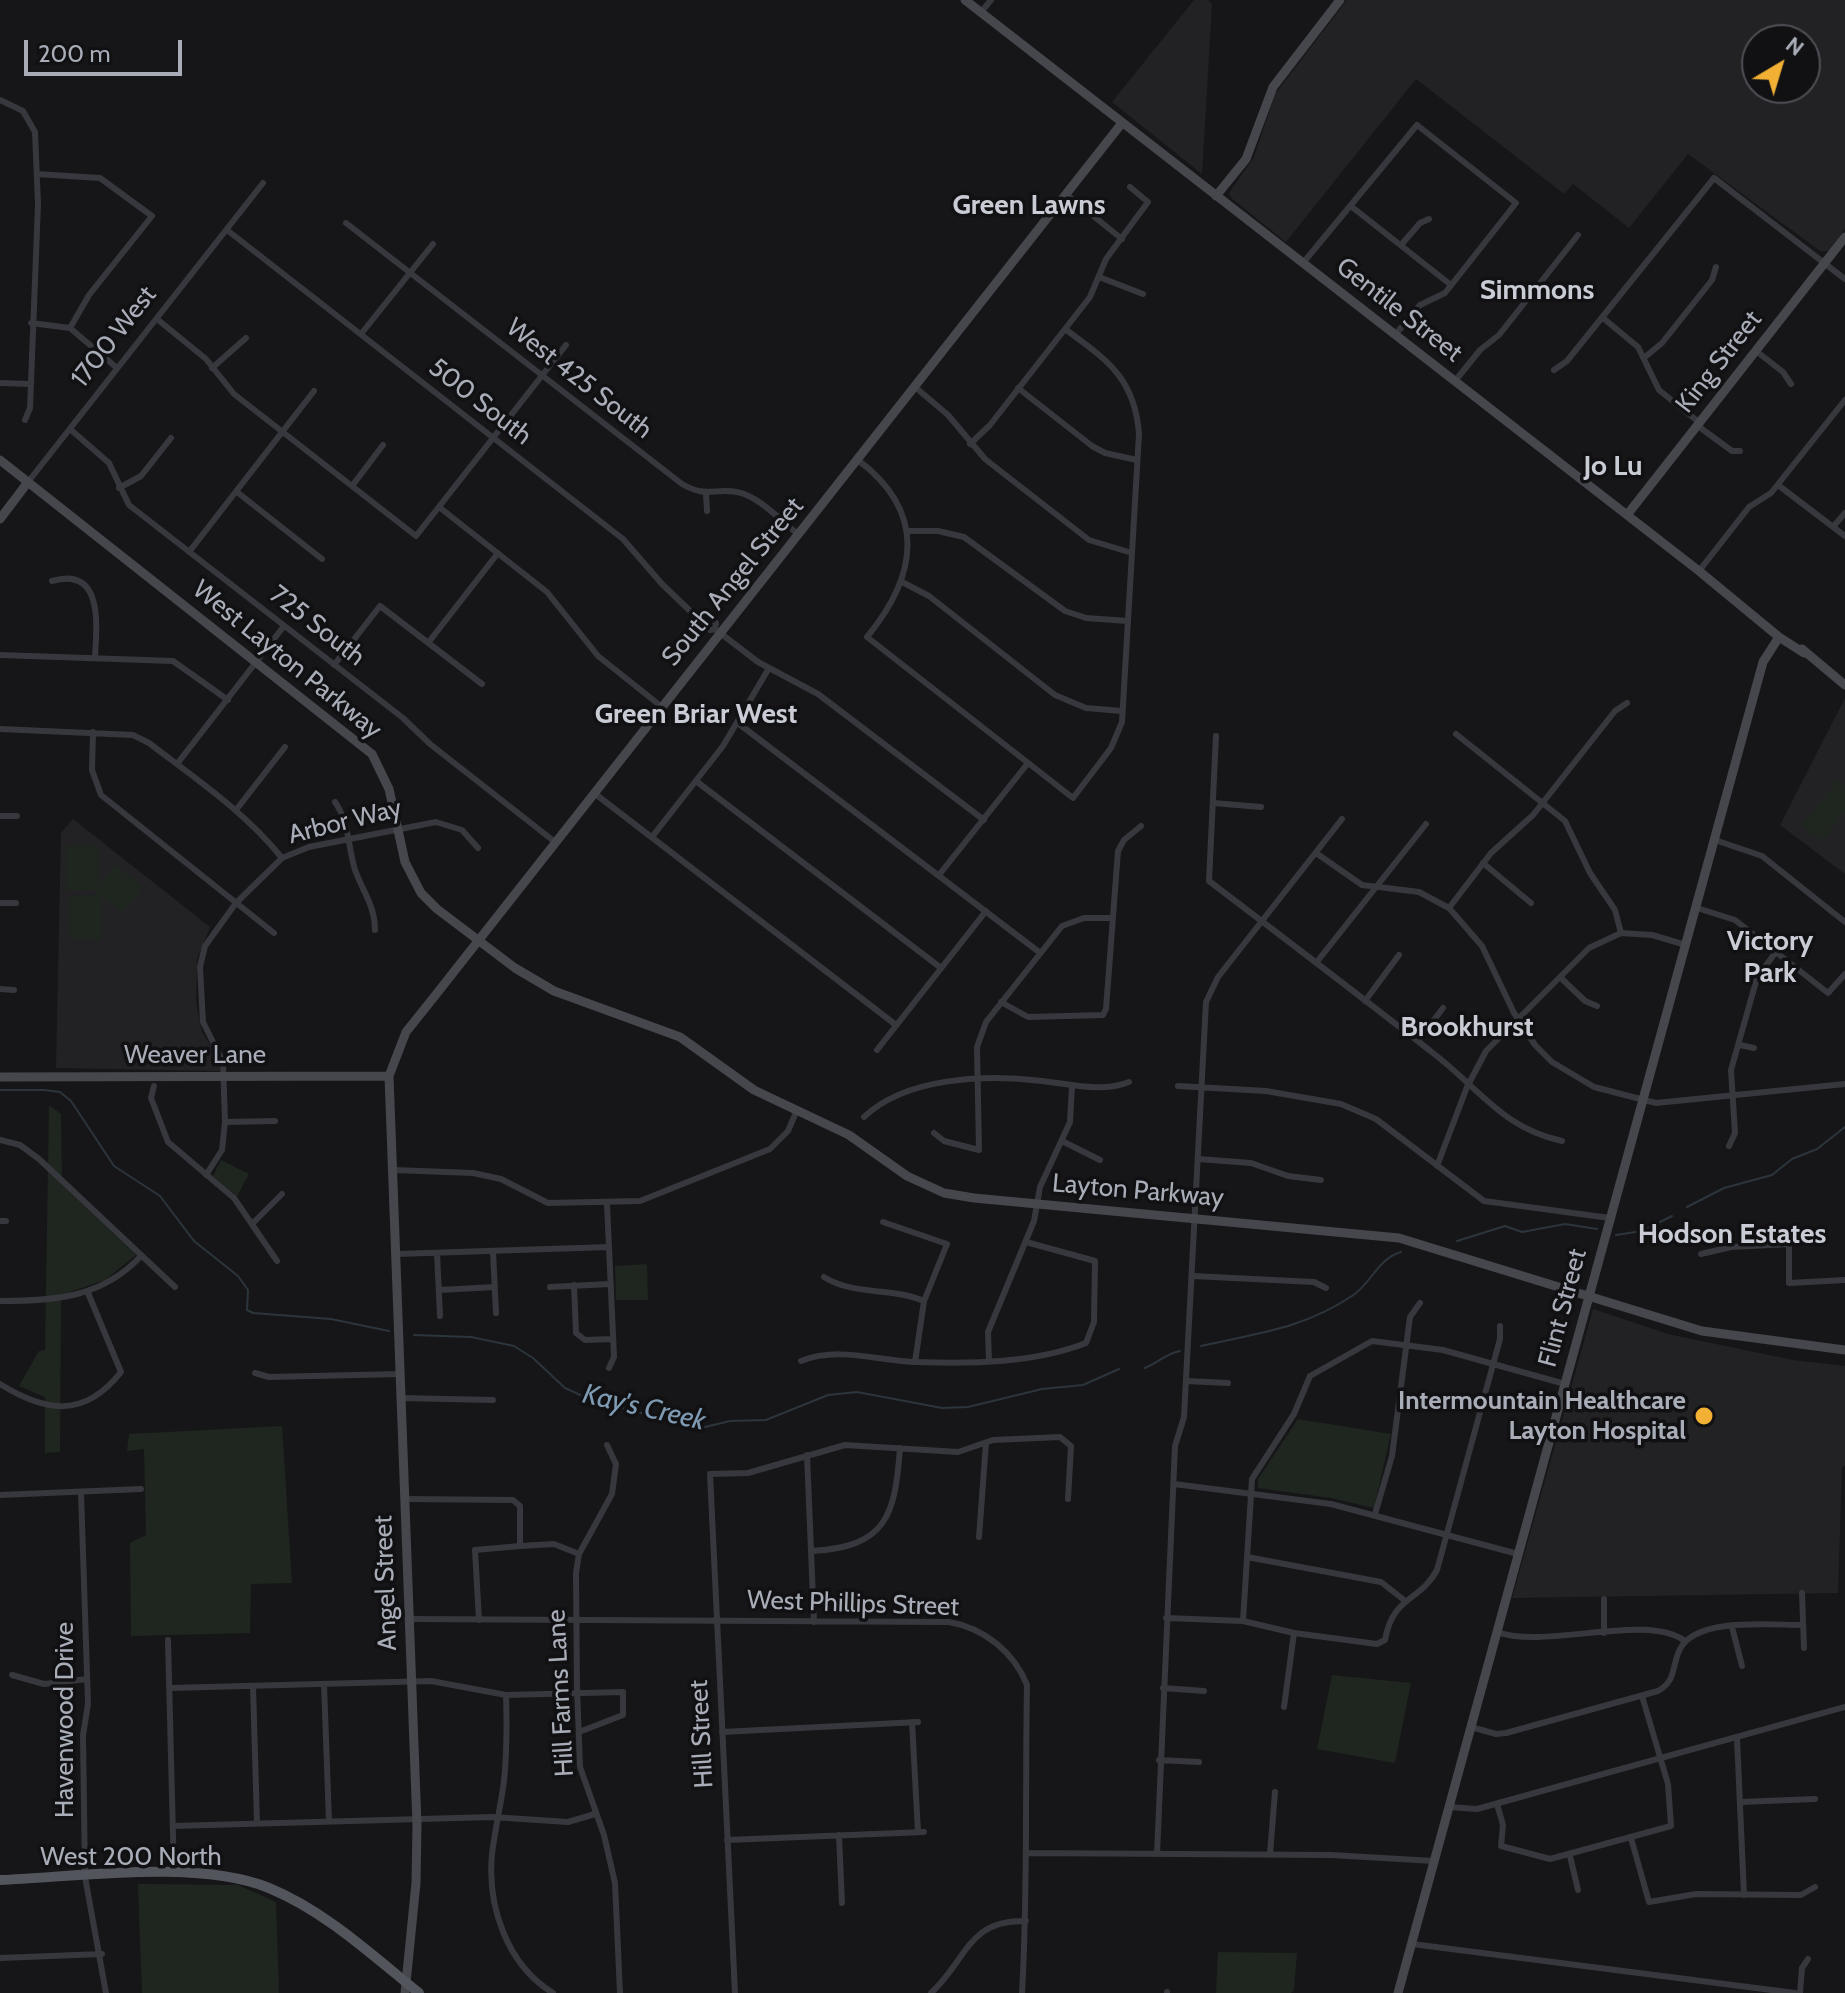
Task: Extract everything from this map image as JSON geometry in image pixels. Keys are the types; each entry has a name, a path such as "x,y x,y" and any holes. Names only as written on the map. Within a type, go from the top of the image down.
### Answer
{"main road":[{"name":"Gentile Street","path":"965,0 1845,685"},
{"path":"1216,196 1246,159 1273,87 1340,0"},
{"name":"South Angel Street","path":"393,1170 389,1076 406,1032 662,707 717,631 799,535 1122,123"},
{"name":"King Street","path":"1627,515 1845,237"},
{"name":"West Layton Parkway","path":"0,460 372,754 389,789 405,862 421,893 479,941"},
{"name":"1700 West","path":"0,519 28,482"},
{"name":"Gentile Street","path":"1766,623 1779,637 1804,652"},
{"name":"Flint Street","path":"1398,1993 1763,662 1779,637"},
{"name":"Layton Parkway","path":"479,941 545,987 680,1037 754,1090 849,1135 923,1185 974,1198 1399,1238 1702,1331 1845,1350"},
{"name":"Weaver Lane","path":"0,1077 154,1082 389,1076"},
{"name":"Angel Street","path":"393,1170 417,1819 416,1883 405,1988"},
{"name":"West 200 North","path":"0,1880 174,1874 226,1876 281,1893 327,1920 405,1988 419,1993"}],"street":[{"path":"981,12 991,0"},
{"path":"0,100 28,116 35,132 37,174 30,384 25,420"},
{"path":"1303,263 1417,125 1516,203 1451,285 1436,299 1420,305 1395,335"},
{"path":"37,174 100,178 152,216 89,295 70,328"},
{"path":"1554,370 1567,361 1603,318 1714,178 1845,279"},
{"name":"1700 West","path":"28,482 263,183"},
{"path":"970,444 1090,297 1106,259 1148,202 1130,187"},
{"path":"1066,194 1122,239"},
{"path":"1352,207 1451,285"},
{"path":"1401,245 1420,223 1429,219"},
{"name":"West 425 South","path":"346,223 665,472 694,491 748,496 799,535"},
{"name":"500 South","path":"227,230 623,539 671,594 710,630 717,631 769,668 818,694 984,820"},
{"path":"1455,381 1480,350 1499,335 1578,235"},
{"path":"361,334 433,244"},
{"path":"1645,357 1662,343 1712,280 1716,267"},
{"path":"1099,277 1143,294"},
{"path":"1603,318 1631,340 1645,357 1659,390 1732,451 1740,451"},
{"path":"157,319 195,349 234,394 416,536 566,345"},
{"path":"31,323 70,328 117,368"},
{"path":"858,460 887,484 902,510 908,531 902,582 888,612 867,637 1073,798 1111,748 1122,711 1139,434 1133,396 1109,363 1065,329"},
{"path":"212,368 246,338"},
{"path":"1756,351 1783,372 1791,384"},
{"path":"0,383 30,384"},
{"path":"915,387 948,415 970,444 1089,540 1132,553"},
{"path":"1018,388 1092,446 1105,453 1137,460"},
{"path":"189,552 314,391"},
{"path":"1699,571 1749,507 1778,485 1845,401"},
{"name":"725 South","path":"70,429 109,463 129,505 555,842"},
{"path":"119,488 141,476 171,438"},
{"path":"352,486 383,445"},
{"path":"1778,485 1845,536"},
{"path":"237,492 322,559"},
{"path":"706,494 707,511"},
{"path":"439,507 547,592 598,656 662,707"},
{"path":"1833,527 1845,513"},
{"path":"908,531 938,531 964,537 1065,611 1086,618 1128,621"},
{"path":"428,643 498,553"},
{"path":"52,581 65,577 77,580 92,596 97,611 95,656"},
{"path":"902,582 929,596 1055,695 1086,708 1122,711"},
{"path":"334,665 380,606 482,684"},
{"path":"177,764 284,626"},
{"path":"0,655 173,661 188,668 228,700"},
{"path":"652,837 739,724 769,668"},
{"path":"1449,908 1483,863 1544,802 1615,711 1627,703"},
{"path":"739,724 1039,952"},
{"path":"0,729 133,735 177,764 236,810 282,858"},
{"path":"93,732 92,770 101,795 274,933"},
{"path":"1456,734 1461,742 1544,802 1565,821 1590,873 1615,910 1621,933"},
{"path":"1216,736 1209,881 1418,1041 1515,1125 1528,1132 1562,1141"},
{"path":"236,810 285,747"},
{"path":"939,875 1028,763"},
{"path":"696,781 941,968"},
{"path":"594,793 896,1025"},
{"path":"335,802 342,813 356,872 375,914 375,930"},
{"path":"1213,803 1261,807"},
{"path":"0,816 17,816"},
{"path":"1157,1854 1175,1446 1184,1417 1206,1002 1218,977 1342,819"},
{"name":"Arbor Way","path":"206,1175 222,1150 225,1122 220,1051 208,1034 200,1008 200,967 205,946 236,903 282,858 309,847 398,829 449,823 462,830 478,848"},
{"path":"1316,963 1426,824"},
{"path":"1001,1002 1028,1017 1103,1015 1106,1009 1118,851 1124,840 1141,826"},
{"path":"1715,840 1762,856 1845,922"},
{"path":"1316,853 1354,881 1419,892 1449,908 1482,946 1517,1018 1535,1045 1571,1075 1641,1102 1845,1084"},
{"path":"1483,863 1531,903"},
{"path":"0,903 16,903"},
{"path":"1697,908 1735,920 1828,993 1845,974"},
{"path":"877,1050 986,911"},
{"path":"934,1133 944,1141 979,1150 979,1038 1001,1002 1062,926 1084,918 1111,918"},
{"path":"1437,1166 1469,1082 1486,1051 1589,948 1621,933 1652,935 1686,945"},
{"path":"1729,1146 1735,1133 1731,1070 1757,978 1775,953"},
{"path":"1365,1001 1399,955"},
{"path":"1560,977 1585,1001 1597,1006"},
{"path":"0,989 14,990"},
{"path":"1418,1041 1443,1008"},
{"path":"1740,1045 1754,1048"},
{"path":"864,1117 874,1107 927,1084 1035,1080 1072,1086 1119,1086 1129,1082"},
{"path":"154,1082 156,1114 168,1142 234,1198 277,1261"},
{"path":"989,1361 988,1332 1026,1242 1040,1187 1062,1141 1071,1113 1072,1086"},
{"path":"1178,1086 1280,1093 1358,1109 1484,1201 1610,1218"},
{"path":"393,1170 473,1173 501,1179 548,1203 640,1201 770,1149 788,1131 797,1110"},
{"path":"225,1122 275,1121"},
{"path":"0,1140 20,1145 39,1159 175,1287"},
{"path":"1062,1141 1100,1160"},
{"path":"1198,1159 1251,1163 1288,1176 1321,1180"},
{"path":"252,1224 282,1194"},
{"path":"607,1204 614,1357 609,1368"},
{"path":"883,1222 947,1244 924,1301 915,1362"},
{"path":"1751,1225 1757,1245"},
{"path":"801,1361 817,1355 841,1354 915,1362 989,1361 1063,1352 1086,1343 1094,1322 1095,1261 1026,1242"},
{"path":"1701,1254 1757,1245 1789,1244 1789,1283 1845,1280"},
{"path":"396,1254 609,1247"},
{"path":"493,1251 496,1313"},
{"path":"437,1253 440,1316"},
{"path":"0,1301 45,1301 88,1293 119,1277 141,1256"},
{"path":"1193,1276 1314,1282 1326,1288"},
{"path":"824,1277 843,1286 898,1293 924,1301"},
{"path":"550,1287 610,1284"},
{"path":"574,1285 576,1333 585,1340 613,1339"},
{"path":"439,1290 495,1287"},
{"path":"0,1384 29,1406 58,1407 85,1400 112,1383 121,1372 88,1293"},
{"path":"1375,1514 1392,1456 1410,1317 1420,1303"},
{"path":"1166,1618 1243,1621 1294,1633 1377,1644 1385,1640 1394,1612 1404,1600 1432,1580 1493,1364 1500,1326"},
{"path":"1243,1621 1251,1492 1257,1469 1294,1414 1310,1376 1372,1341 1443,1350 1565,1384"},
{"path":"255,1373 269,1377 400,1374"},
{"path":"1186,1381 1228,1383"},
{"path":"400,1398 493,1400"},
{"path":"814,1622 807,1455 845,1445 958,1452 986,1443 1066,1439 1071,1446 1068,1499"},
{"path":"979,1537 986,1443"},
{"name":"Hill Farms Lane","path":"607,1445 616,1464 612,1494 579,1554 577,1693 580,1767 615,1883 620,1993"},
{"path":"812,1551 855,1545 880,1527 895,1502 900,1448"},
{"name":"Hill Street","path":"735,1993 710,1474 748,1473 807,1455"},
{"path":"1174,1484 1251,1492 1375,1514 1518,1554"},
{"path":"0,1495 141,1489"},
{"name":"Havenwood Drive","path":"81,1492 87,1679 83,1735 85,1877 88,1909 102,1954 106,1993"},
{"path":"405,1499 518,1502 520,1546"},
{"path":"479,1620 475,1550 554,1544 579,1554"},
{"path":"1247,1557 1381,1582 1404,1600"},
{"path":"1802,1593 1804,1648"},
{"path":"1604,1599 1604,1633"},
{"name":"West Phillips Street","path":"409,1619 964,1625 1006,1652 1021,1668 1027,1685 1023,1844 1026,1853"},
{"path":"1471,1727 1506,1733 1658,1691 1672,1681 1685,1641 1702,1629 1802,1625"},
{"path":"1732,1627 1742,1666"},
{"path":"1497,1632 1527,1639 1668,1632 1685,1641"},
{"path":"1284,1707 1294,1633"},
{"path":"168,1640 174,1874"},
{"path":"12,1675 44,1684 87,1679"},
{"path":"170,1688 431,1681 506,1695 623,1692 625,1711 579,1732"},
{"path":"324,1684 329,1821"},
{"path":"253,1686 257,1823"},
{"path":"1163,1688 1204,1691"},
{"path":"506,1695 506,1762 491,1866 497,1914 517,1960 536,1982 553,1993"},
{"path":"1497,1804 1503,1825 1501,1846 1539,1858 1570,1856 1671,1826 1668,1784 1642,1696"},
{"path":"1449,1807 1477,1809 1497,1804 1845,1707"},
{"path":"722,1732 915,1722 914,1758 921,1832 727,1840"},
{"path":"1737,1738 1744,1895"},
{"path":"1159,1760 1199,1762"},
{"path":"1270,1854 1275,1792"},
{"path":"1741,1802 1815,1799"},
{"path":"173,1826 498,1817 568,1822 595,1814"},
{"path":"839,1835 842,1903"},
{"path":"1631,1838 1649,1902 1696,1894 1801,1895 1815,1887"},
{"path":"1022,1993 1026,1853 1270,1854 1434,1861"},
{"path":"1570,1856 1578,1890"},
{"path":"931,1993 986,1927 1007,1920 1026,1921"},
{"path":"1412,1944 1797,1993 1802,1968 1808,1959"},
{"path":"0,1958 102,1954"}],"shaded area":[{"path":"1194,0 1208,0 1212,4 1202,174 1112,102"},
{"path":"1347,0 1845,0 1845,229 1828,251 1820,251 1688,154 1629,228 1573,184 1564,194 1416,79 1286,242 1231,198 1229,193 1254,157 1275,94"},
{"path":"1845,698 1845,874 1780,825"},
{"path":"1838,780 1845,786 1845,812 1822,841 1802,825"},
{"path":"73,819 210,927 197,959 196,1002 202,1032 219,1058 220,1071 56,1068 61,833"},
{"path":"67,846 98,846 99,885 115,865 141,886 140,893 122,912 101,897 101,940 70,940 69,896 99,895 94,890 67,890"},
{"path":"49,1105 61,1114 62,1185 136,1255 105,1280 61,1295 60,1452 45,1453 45,1397 19,1386 39,1351 45,1350"},
{"path":"221,1160 249,1174 237,1196 213,1176"},
{"path":"647,1264 648,1300 616,1300 615,1266"},
{"name":"Intermountain Healthcare Layton Hospital","path":"1593,1309 1668,1334 1793,1360 1845,1366 1845,1466 1842,1467 1838,1593 1512,1598"},
{"path":"1298,1419 1391,1434 1374,1508 1331,1498 1258,1488 1258,1479"},
{"path":"282,1426 292,1583 251,1584 250,1633 131,1636 130,1543 146,1535 144,1449 127,1451 129,1434"},
{"path":"1332,1675 1411,1683 1395,1763 1317,1749"},
{"path":"138,1884 238,1885 276,1902 279,1993 142,1993"},
{"path":"1218,1952 1297,1953 1294,1990 1291,1993 1216,1993"}],"waterway":[{"name":"Kay's Creek","path":"0,1090 60,1092 71,1101 114,1166 160,1196 194,1241 238,1276 248,1290 247,1310 331,1319 389,1331"},
{"name":"Kay's Creek","path":"1687,1207 1724,1188 1772,1175 1792,1159 1817,1149 1845,1127"},
{"name":"Kay's Creek","path":"1616,1235 1642,1231 1672,1216"},
{"name":"Kay's Creek","path":"1457,1241 1505,1226 1522,1232 1565,1224 1597,1229"},
{"name":"Kay's Creek","path":"1201,1346 1279,1328 1315,1316 1352,1296 1386,1260 1401,1252"},
{"name":"Kay's Creek","path":"414,1335 471,1337 514,1346 533,1358 565,1388 587,1398 674,1422 705,1427 730,1421 766,1420 828,1395 857,1392 942,1408 968,1407 1042,1389 1083,1385 1119,1369"},
{"name":"Kay's Creek","path":"1145,1368 1180,1351"}],"place":[{"name":"Intermountain Healthcare Layton Hospital","path":"1704,1416"}],"district":[{"name":"Green Lawns","path":"1029,206"},
{"name":"Simmons","path":"1537,291"},
{"name":"Jo Lu","path":"1613,467"},
{"name":"Green Briar West","path":"696,715"},
{"name":"Victory Park","path":"1770,958"},
{"name":"Brookhurst","path":"1467,1028"},
{"name":"Hodson Estates","path":"1732,1235"}]}
